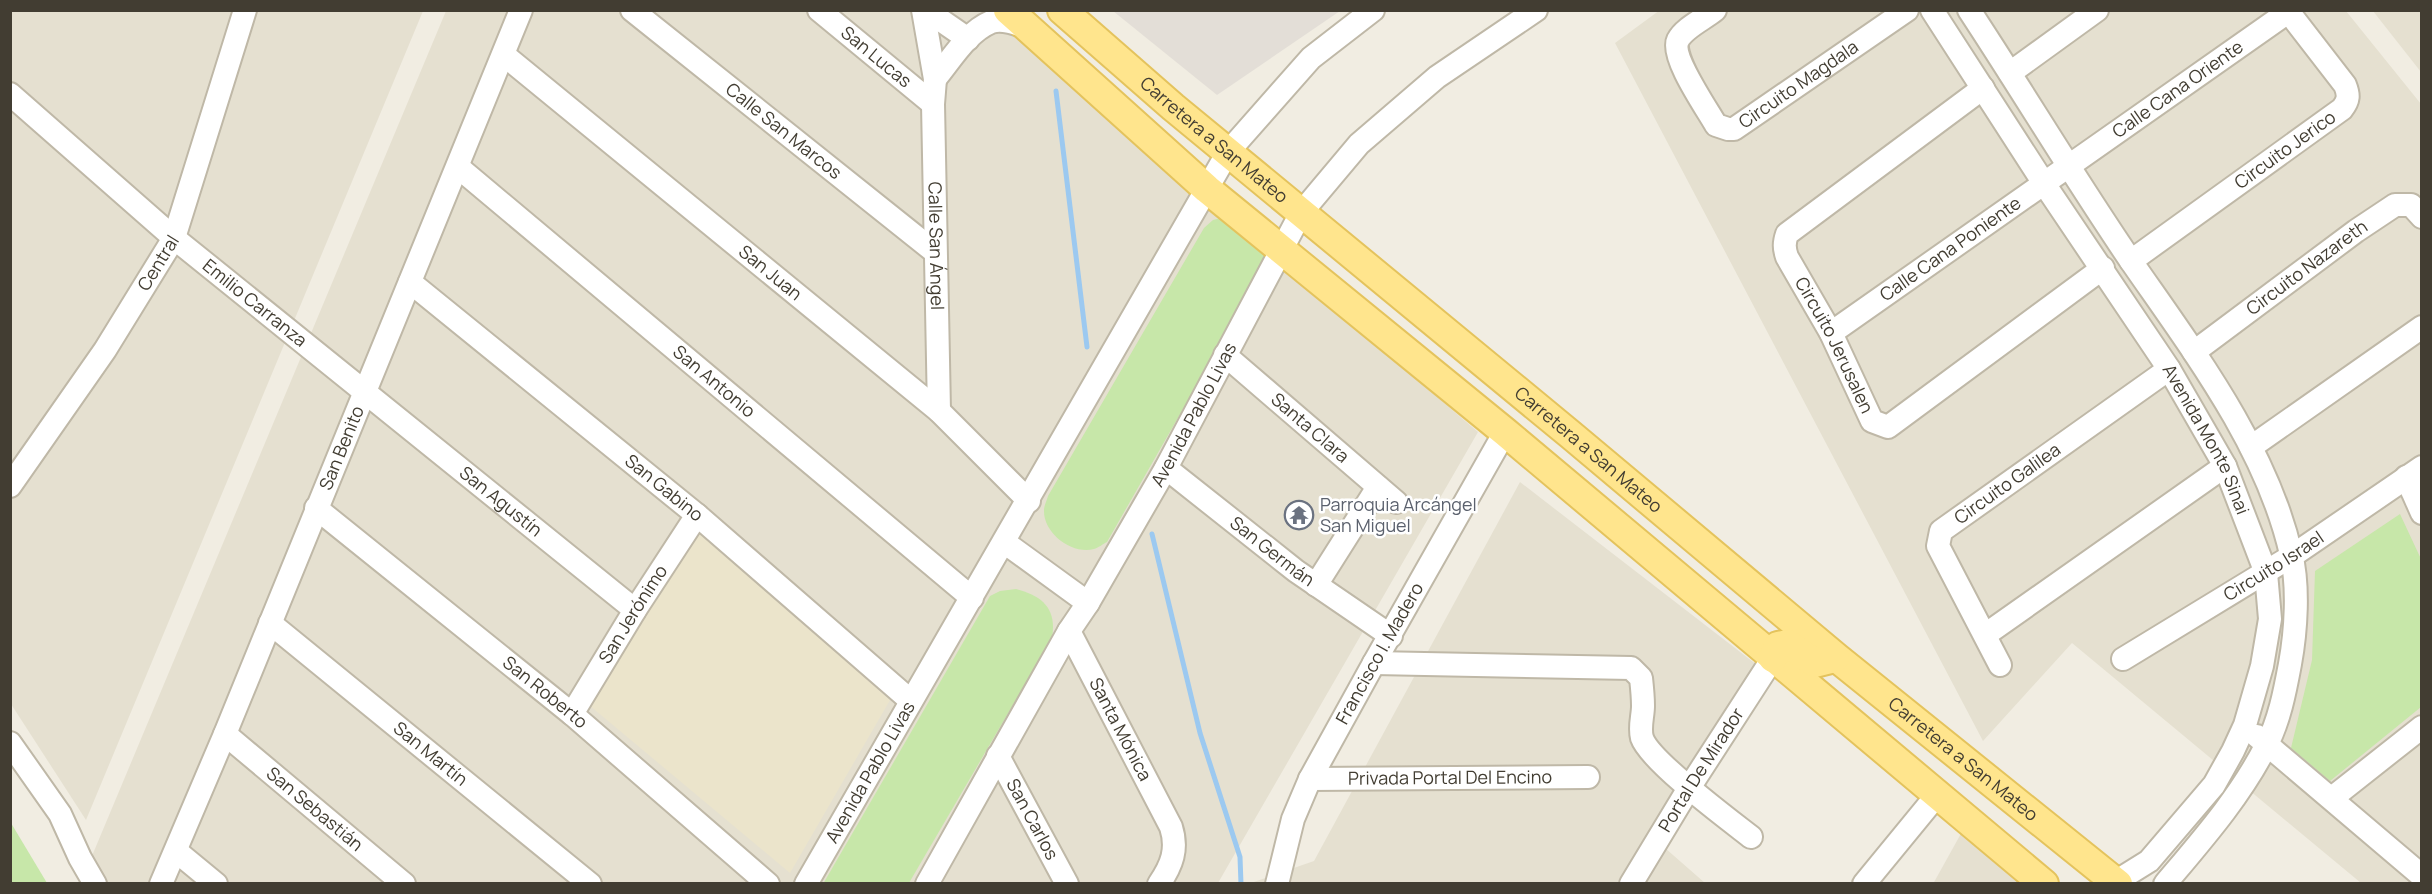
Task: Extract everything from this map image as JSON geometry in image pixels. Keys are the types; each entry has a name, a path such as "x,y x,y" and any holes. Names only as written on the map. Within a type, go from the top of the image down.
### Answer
{"main road":[{"name":"Carretera a San Mateo","path":"1062,10 1300,213 1571,435 1837,658 2115,882"},
{"name":"Carretera a San Mateo","path":"1019,20 1208,189 1505,432 2044,884"},
{"path":"1505,432 1505,424 1517,418 1543,435 1571,435"},
{"path":"1773,658 1779,646 1788,644 1815,663 1837,658"}],"street":[{"name":"Central","path":"10,486 105,350 174,238 244,10"},
{"name":"San Benito","path":"161,884 458,167 520,10"},
{"name":"Calle San Marcos","path":"632,10 935,252"},
{"name":"San Lucas","path":"819,10 933,104"},
{"name":"Calle San Ángel","path":"925,10 935,79 933,104 939,411"},
{"name":"Calle San Ángel","path":"925,10 968,39"},
{"name":"Avenida Pablo Livas","path":"806,884 910,701 1029,501 1228,152 1311,58 1373,10"},
{"name":"Avenida Pablo Livas","path":"930,881 998,756 1166,468 1300,213 1368,137 1437,77 1536,10"},
{"name":"Circuito Magdala","path":"1715,10 1683,34 1679,39 1677,53 1716,125 1734,129 1907,10"},
{"name":"Avenida Monte Sinai","path":"1932,10 2045,185 2169,369 2225,466 2266,573 2270,619 2262,666 2245,725 2214,784 2149,861 2115,882"},
{"name":"Avenida Monte Sinai","path":"1969,10 2131,261 2194,352 2251,447 2263,468 2277,502 2292,556 2295,603 2292,649 2286,688 2267,744 2233,802 2165,884"},
{"path":"2010,73 2097,10"},
{"name":"Calle Cana Oriente","path":"2069,166 2287,11"},
{"name":"Circuito Jerico","path":"2131,261 2342,109 2347,102 2349,94 2345,85 2287,11"},
{"path":"935,79 968,39 992,22 1019,20"},
{"name":"San Juan","path":"504,54 939,411 1029,501"},
{"name":"Circuito Jerusalen","path":"1983,88 1787,234 1784,247 1787,257 1831,333 1872,421 1888,427 2103,268"},
{"name":"Emilio Carranza","path":"10,94 174,238 363,393"},
{"name":"Calle Cana Poniente","path":"1831,333 2069,166"},
{"name":"San Antonio","path":"458,167 972,598"},
{"name":"Circuito Nazareth","path":"2194,352 2356,231 2395,205 2410,205 2421,217"},
{"name":"San Gabino","path":"410,282 697,515 910,701"},
{"path":"2251,447 2421,327"},
{"name":"Santa Clara","path":"1226,355 1396,502"},
{"name":"Circuito Galilea","path":"2000,665 1938,546 1941,531 2169,369"},
{"name":"San Agustín","path":"363,393 635,610"},
{"name":"Francisco I. Madero","path":"1277,884 1293,819 1311,779 1505,432"},
{"path":"1985,635 2225,466"},
{"name":"San Germán","path":"1166,468 1316,585 1378,487"},
{"path":"2414,472 2421,513"},
{"name":"Circuito Israel","path":"2123,659 2266,573 2414,472"},
{"name":"San Roberto","path":"316,508 572,714 768,884"},
{"name":"San Jerónimo","path":"572,714 635,610 697,515"},
{"path":"1004,542 1088,603"},
{"path":"1316,585 1390,636"},
{"name":"San Martín","path":"270,623 590,884"},
{"name":"Santa Mónica","path":"1069,632 1171,827 1173,857 1170,868 1159,884"},
{"name":"Portal De Mirador","path":"1631,884 1689,788 1773,658"},
{"path":"1374,663 1631,668 1641,678 1642,737 1648,748 1689,788 1751,837"},
{"path":"2245,725 2420,871"},
{"path":"2332,798 2421,727"},
{"name":"San Sebastián","path":"225,734 404,884"},
{"path":"10,743 60,814 95,884"},
{"name":"San Carlos","path":"998,756 1067,884"},
{"name":"Privada Portal Del Encino","path":"1311,779 1588,777"},
{"path":"1864,884 1937,795"},
{"path":"176,851 216,884"}],"shaded area":[{"path":"1660,10 2346,11 2421,104 2421,883 2361,883 2072,643 1983,741 1615,43"},
{"path":"11,11 423,11 86,820 11,704"},
{"path":"446,11 986,11 1478,432 1218,883 89,884 84,875"},
{"path":"1113,11 1340,11 1217,95"},
{"path":"2373,11 2421,11 2421,72"},
{"path":"1520,482 1757,665 1657,841 1705,883 1248,884 1314,861"},
{"path":"700,530 890,700 790,873 589,705"},
{"path":"1963,830 2026,884 1933,884"}],"green space":[{"path":"1221,218 1264,254 1265,263 1259,276 1107,542 1096,548 1085,550 1068,545 1048,527 1044,508 1048,496 1204,228 1213,220"},
{"path":"2400,514 2421,559 2421,707 2330,781 2291,748 2312,660 2315,571"},
{"path":"1016,589 1034,596 1046,605 1052,619 1052,638 909,883 823,884 990,596 1000,591"},
{"path":"11,823 47,883 11,883"}],"waterway":[{"path":"1056,91 1087,347"},
{"path":"1152,534 1200,733 1240,857 1241,884"}],"place":[{"name":"Parroquia Arcángel San Miguel","path":"1299,515"}]}
